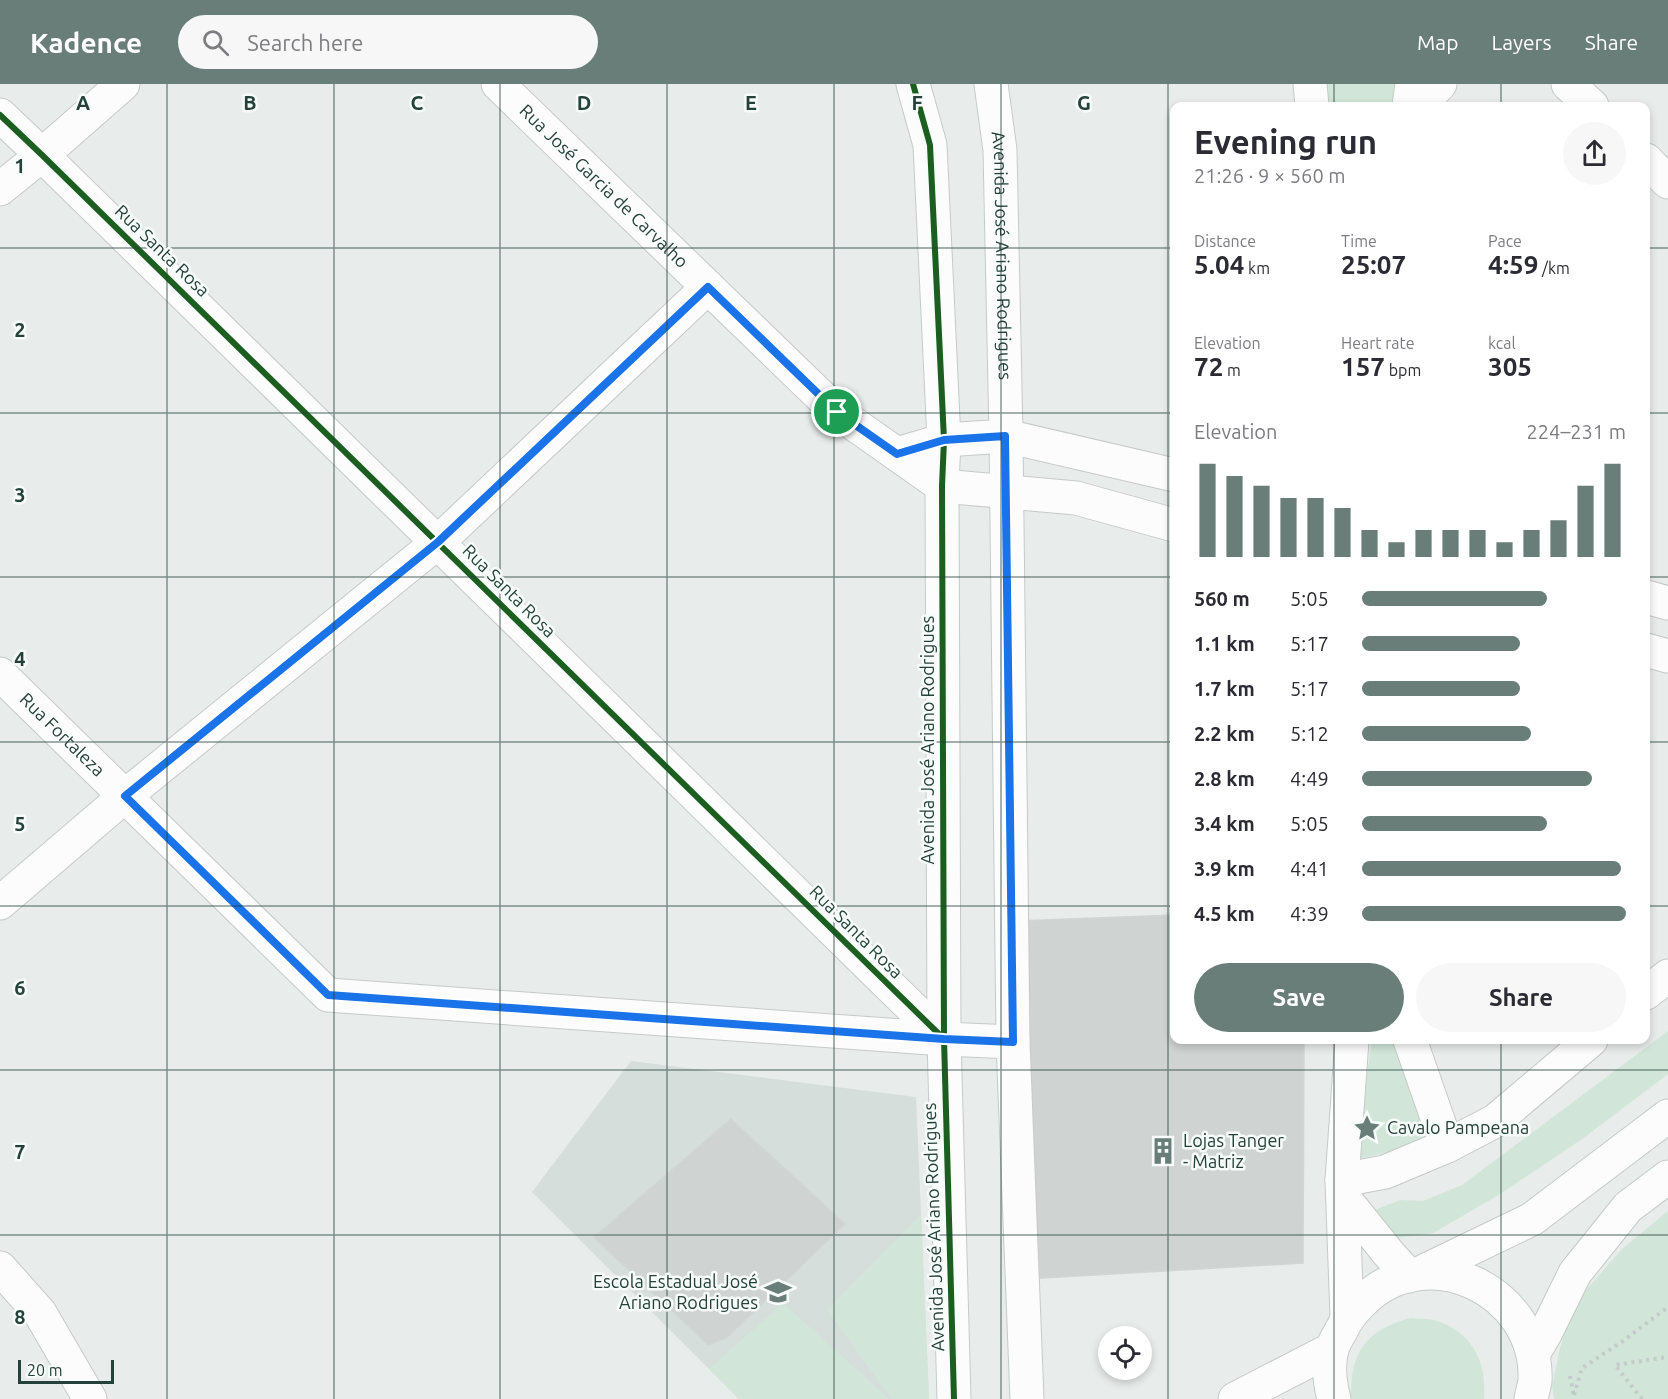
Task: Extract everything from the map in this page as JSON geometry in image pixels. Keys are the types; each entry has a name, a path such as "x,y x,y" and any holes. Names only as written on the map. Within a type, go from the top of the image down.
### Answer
{"street":[{"path":"0,189 123,84"},
{"name":"Rua José Garcia de Carvalho","path":"498,84 837,412 942,486 1076,498 1170,524"},
{"name":"Avenida José Ariano Rodrigues","path":"913,84 930,145 944,440 942,486 944,1039 954,1399"},
{"name":"Avenida José Ariano Rodrigues","path":"991,84 1000,150 1013,1042 1027,1399"},
{"path":"1310,84 1312,102"},
{"path":"1410,102 1412,84"},
{"path":"1422,102 1440,84"},
{"path":"1568,84 1588,102"},
{"name":"Rua Santa Rosa","path":"0,116 42,154 944,1039"},
{"path":"1650,164 1668,182"},
{"path":"0,903 125,796 438,542 708,287"},
{"path":"897,454 944,440 1005,436 1170,474"},
{"path":"1650,598 1668,603"},
{"path":"1650,651 1668,656"},
{"name":"Rua Fortaleza","path":"0,674 328,995 1013,1042"},
{"path":"1650,990 1668,976"},
{"path":"1347,1317 1343,1189 1352,1044"},
{"path":"1411,1044 1447,1146"},
{"path":"1343,1189 1447,1146 1495,1121 1586,1044"},
{"path":"1334,1399 1330,1383 1332,1349 1347,1317 1371,1292 1532,1219 1668,1116"},
{"path":"1533,1354 1575,1273 1628,1208 1668,1178"},
{"path":"1343,1189 1389,1254 1414,1274 1450,1274 1479,1284 1504,1301 1522,1326 1533,1354 1535,1382 1531,1399"},
{"path":"0,1268 40,1313 90,1399"},
{"path":"1235,1399 1332,1349"}],"path":[{"path":"1575,1399 1582,1368 1668,1307"},
{"path":"1642,1399 1615,1365 1668,1357"}],"shaded area":[{"name":"Escola Estadual José Ariano Rodrigues","path":"631,1061 916,1097 929,1399 739,1399 532,1192"}],"green space":[{"path":"1313,84 1408,84 1406,102 1315,102"},
{"path":"1668,1031 1668,1074 1585,1137 1497,1196 1433,1233 1389,1239 1372,1211 1400,1200 1423,1201 1462,1185"},
{"path":"1371,1044 1398,1044 1435,1141 1354,1160"},
{"path":"1668,1211 1668,1399 1554,1399 1552,1386 1572,1308 1622,1249"},
{"path":"921,1214 929,1399 892,1399 827,1310"},
{"path":"783,1303 889,1399 739,1399 709,1369"},
{"path":"1410,1318 1431,1319 1447,1325 1467,1340 1480,1360 1484,1399 1351,1399 1353,1368 1363,1346 1382,1330"}],"building":[{"name":"Lojas Tanger - Matriz","path":"1170,915 1170,1044 1304,1044 1303,1263 1026,1279 1016,921"},
{"path":"731,1119 845,1224 726,1338 708,1345 594,1237"}],"cycle path":[{"path":"913,84 930,145 944,440 942,486 944,1039 954,1399"},
{"path":"0,115 944,1039"}],"place":[{"name":"Cavalo Pampeana","path":"1367,1128"},
{"name":"Lojas Tanger - Matriz","path":"1163,1151"},
{"name":"Escola Estadual José Ariano Rodrigues","path":"778,1292"}],"route":[{"path":"708,287 837,412 897,454 944,440 1005,436 1013,1042 328,995 125,796 438,542 708,287"}]}
